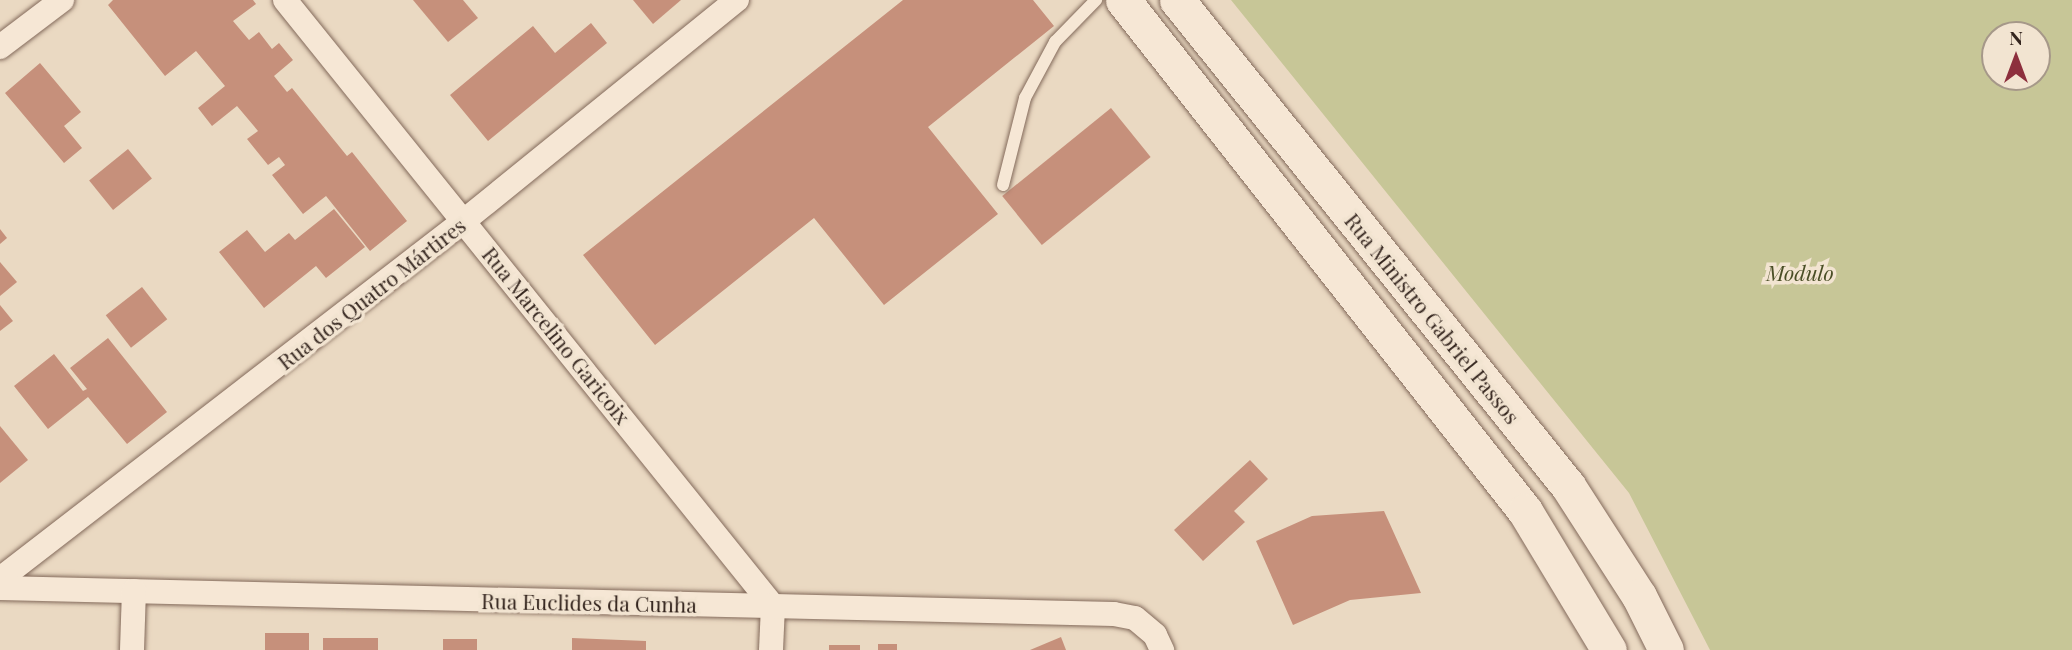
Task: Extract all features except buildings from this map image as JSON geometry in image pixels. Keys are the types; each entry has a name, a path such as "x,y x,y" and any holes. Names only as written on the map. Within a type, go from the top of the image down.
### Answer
{"main road":[{"path":"1123,0 1525,511 1609,650"},
{"name":"Rua Ministro Gabriel Passos","path":"1177,0 1568,486 1639,596 1667,650"},
{"path":"1174,66 1209,39"}],"street":[{"path":"0,47 62,0"},
{"name":"Rua Marcelino Garicoix","path":"285,0 465,220 773,606"},
{"name":"Rua dos Quatro Mártires","path":"0,579 465,220 737,0"},
{"name":"Rua Euclides da Cunha","path":"0,588 1114,614 1135,618 1155,635 1162,650"},
{"path":"132,650 134,591"},
{"path":"771,650 773,606"}],"lane":[{"path":"1003,185 1025,98 1055,42 1096,0"}],"green space":[{"name":"Modulo","path":"1231,0 2072,0 2072,650 1710,650 1629,493"}]}
